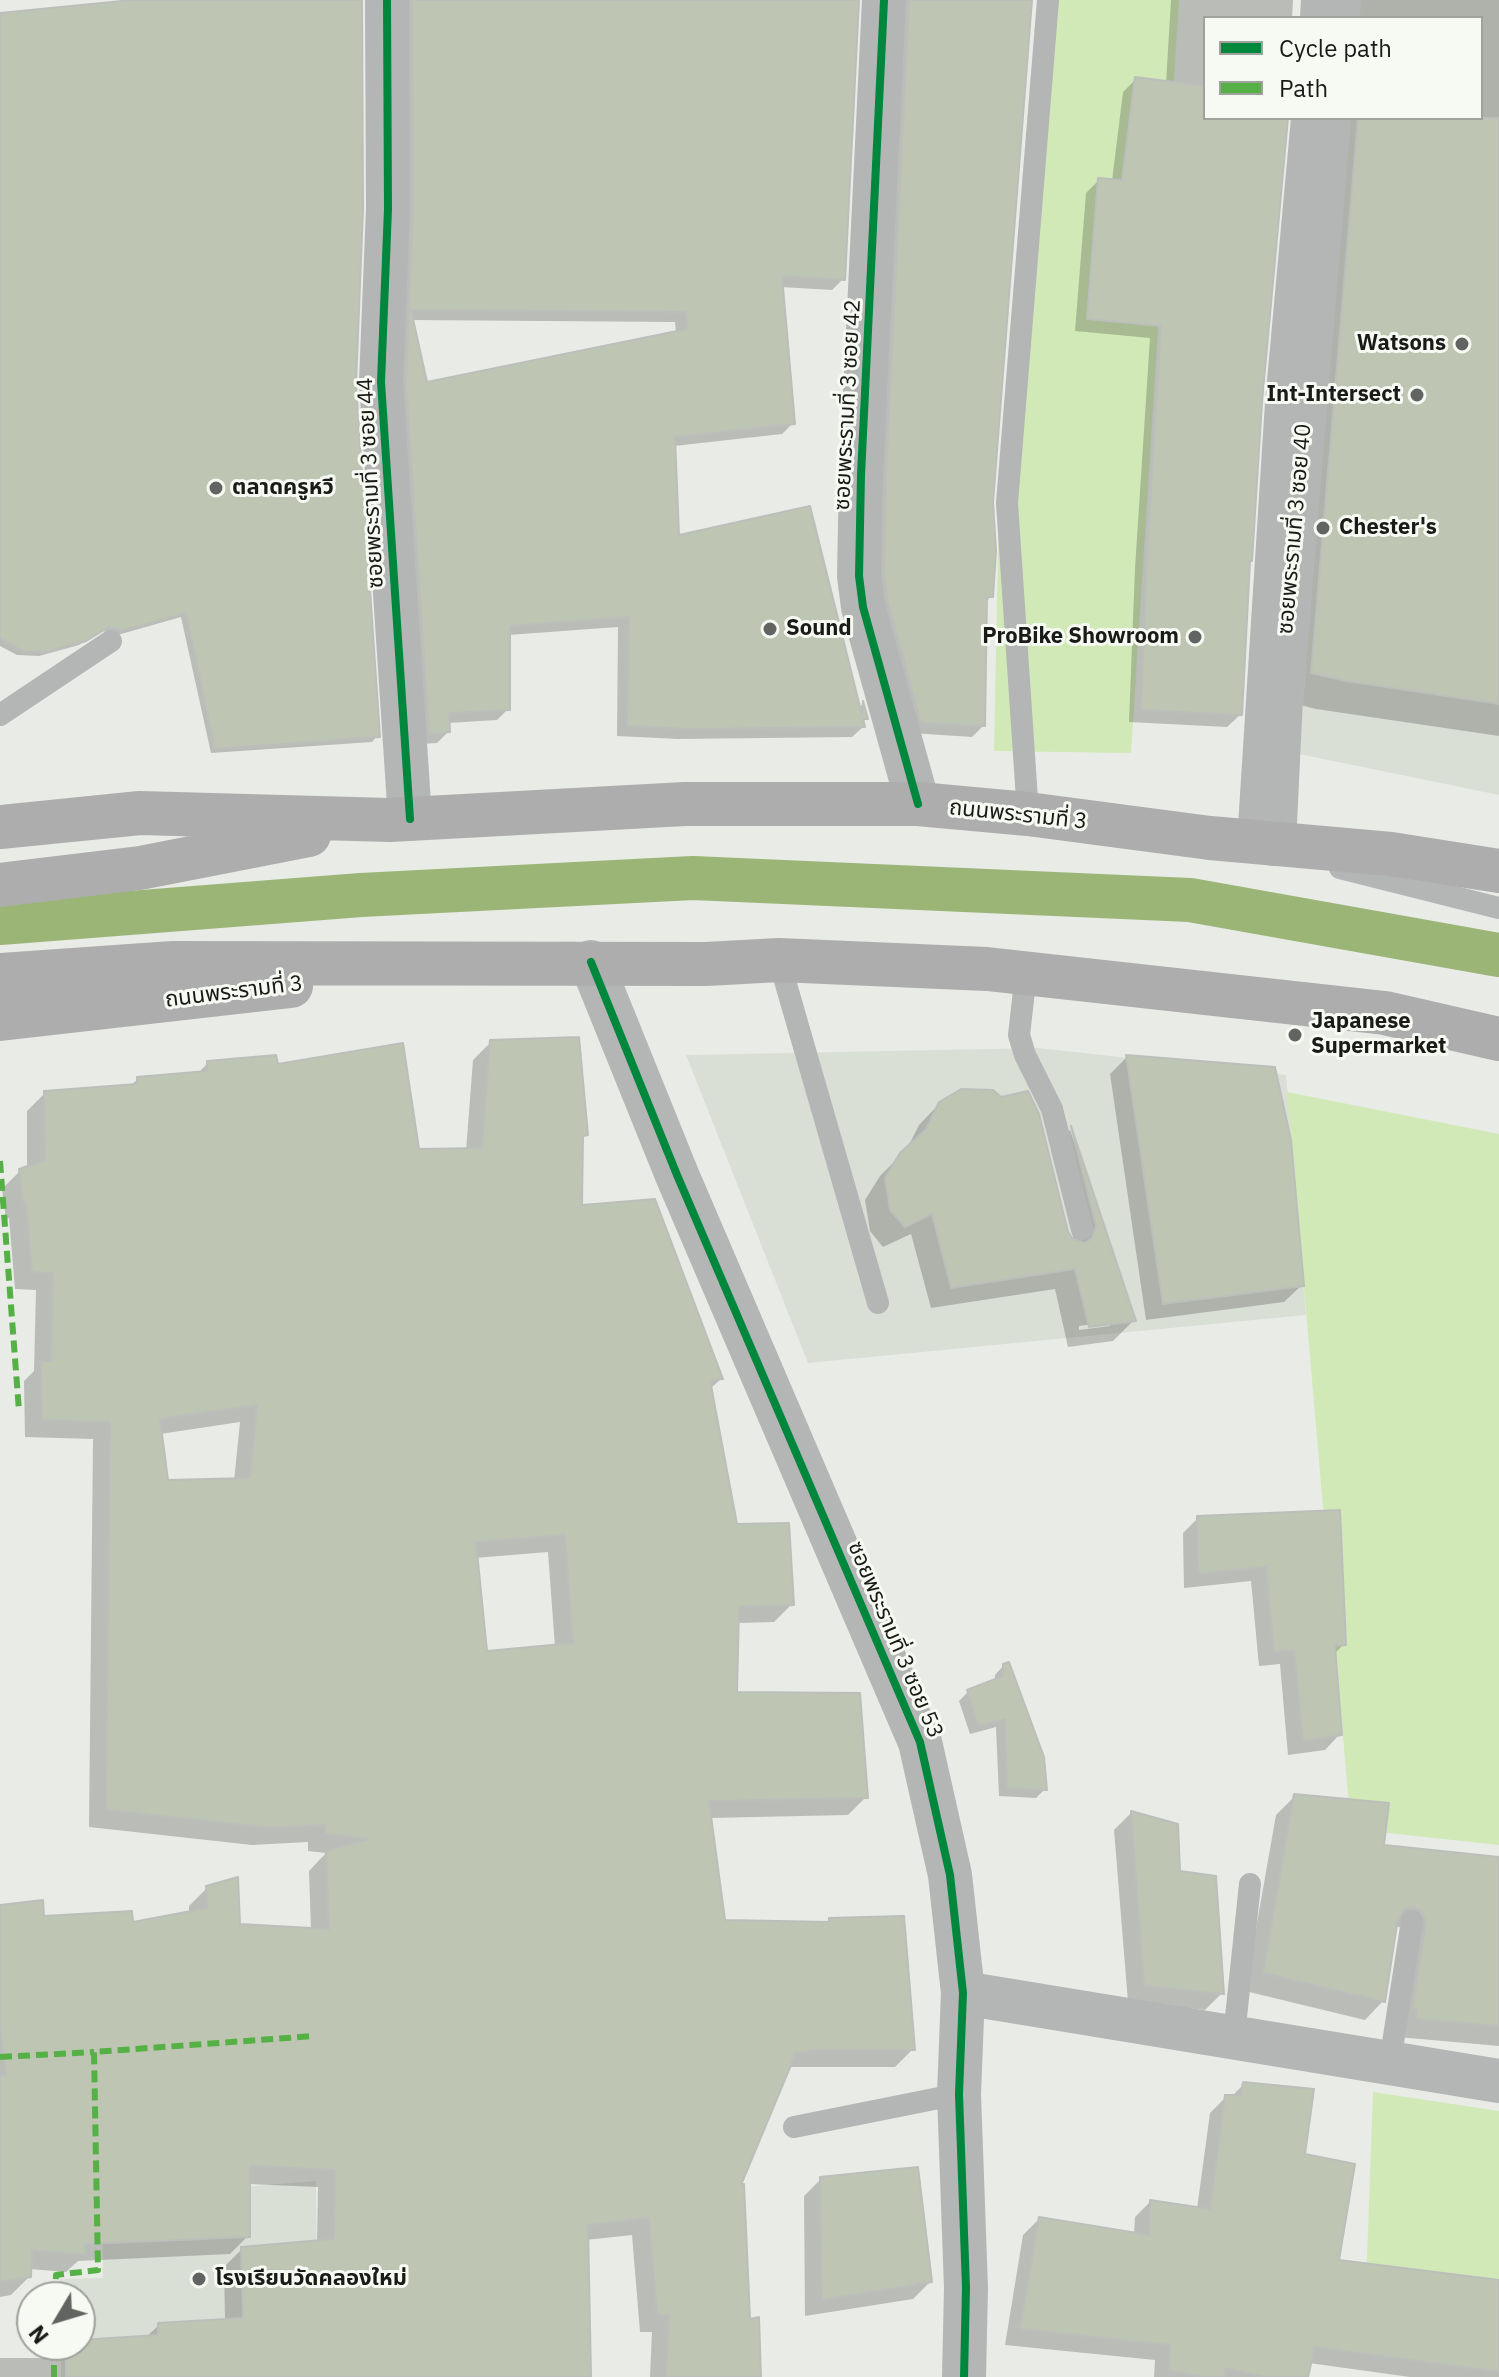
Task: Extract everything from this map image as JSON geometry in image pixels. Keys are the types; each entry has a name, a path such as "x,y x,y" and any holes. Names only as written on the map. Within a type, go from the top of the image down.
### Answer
{"main road":[{"name":"ถนนพระรามที่ 3","path":"0,827 140,813 400,820 685,804 918,804 1028,814 1244,841 1391,854 1499,871"},
{"name":"ถนนพระรามที่ 3","path":"0,885 140,868 400,820"},
{"name":"ถนนพระรามที่ 3","path":"0,975 173,963 706,964 779,960 1026,973 1385,1013 1499,1039"},
{"name":"ถนนพระรามที่ 3","path":"0,1019 468,963"}],"street":[{"name":"ซอยพระรามที่ 3 ซอย 44","path":"387,0 388,209 381,382 400,820"},
{"name":"ซอยพระรามที่ 3 ซอย 42","path":"884,0 859,576 863,607 918,804"},
{"name":"ซอยพระรามที่ 3 ซอย 40","path":"1244,841 1281,698 1329,120"},
{"name":"ซอยพระรามที่ 3 ซอย 53","path":"591,962 677,1175 920,1742 950,1875 963,1993 959,2094 966,2288 964,2377"},
{"path":"963,1993 1499,2081"}],"lane":[{"path":"1028,814 1007,503 1048,0"},
{"path":"1302,120 1276,403 1244,841 1499,908"},
{"path":"0,715 111,641"},
{"path":"779,960 878,1303"},
{"path":"1026,973 1019,1035 1025,1055 1052,1109 1082,1229"},
{"path":"1385,1013 1499,1016"},
{"path":"1234,2036 1250,1884"},
{"path":"1390,2062 1412,1921"},
{"path":"794,2127 959,2094"}],"shaded area":[{"name":"Int-Intersect","path":"1358,0 1499,0 1499,795 1299,754 1349,120 1483,120 1483,16 1356,16"},
{"path":"1038,1048 1286,1075 1306,1315 808,1363 686,1055"},
{"name":"โรงเรียนวัดคลองใหม่","path":"316,2181 318,2377 61,2377 61,2361 96,2361 96,2281 60,2279 103,2278 102,2198"}],"green space":[{"path":"1038,0 1179,0 1131,753 994,751 999,505"},
{"path":"1287,1092 1499,1134 1499,1845 1351,1829"},
{"path":"1373,2092 1499,2111 1499,2303 1366,2288"}],"building":[{"name":"ตลาดครูหวี","path":"132,0 362,0 363,209 356,384 380,737 215,749 186,613 121,631 109,627 86,641 46,652 23,651 0,638 0,13"},
{"path":"412,0 859,0 845,280 782,276 795,424 675,437 679,535 810,506 862,715 863,701 868,719 863,719 865,727 690,729 627,726 629,617 510,626 510,710 449,713 450,732 429,734 406,382 413,209","holes":["411,310 686,312 687,329 427,382"]},
{"path":"909,0 1032,0 993,502 996,551 993,597 987,597 985,726 921,723 888,602 884,575"},
{"path":"1135,77 1203,86 1203,120 1288,120 1262,402 1242,715 1141,710 1161,326 1087,319 1098,178 1122,180"},
{"name":"Int-Intersect","path":"1499,118 1499,704 1311,673 1358,120"},
{"path":"579,1037 588,1135 583,1136 582,1205 655,1199 723,1379 710,1380 737,1524 789,1523 794,1605 739,1607 737,1692 860,1693 868,1798 709,1801 725,1920 829,1922 829,1918 904,1916 915,2050 809,2050 796,2053 741,2185 744,2184 750,2319 759,2317 761,2377 666,2377 669,2315 657,2315 649,2218 588,2225 591,2377 66,2377 66,2361 96,2361 96,2339 158,2335 158,2323 243,2318 241,2247 334,2239 335,2170 250,2166 250,2237 85,2244 86,2255 32,2250 31,2277 0,2282 0,2076 6,2075 0,2028 0,1905 43,1900 44,1916 132,1911 133,1922 207,1908 206,1886 238,1877 240,1924 329,1929 326,1851 368,1839 325,1834 325,1825 271,1828 106,1810 110,1422 42,1420 41,1361 51,1361 53,1273 32,1272 26,1202 23,1202 19,1169 45,1160 44,1091 137,1084 137,1077 207,1071 207,1061 276,1055 278,1064 403,1043 419,1149 482,1148 490,1040","holes":["257,1405 250,1478 168,1480 160,1419","565,1535 573,1643 487,1651 476,1542"]},
{"path":"1126,1055 1275,1067 1291,1140 1304,1286 1163,1304"},
{"path":"961,1089 993,1090 1001,1097 1028,1091 1039,1114 1068,1232 1073,1239 1085,1243 1092,1238 1096,1226 1071,1126 1136,1321 1089,1327 1075,1269 951,1288 932,1214 905,1227 890,1210 885,1178 900,1153 926,1129 939,1102"},
{"path":"1340,1510 1346,1645 1335,1646 1342,1735 1303,1741 1294,1650 1274,1652 1266,1567 1198,1574 1197,1516"},
{"path":"1009,1662 1044,1757 1047,1790 1007,1788 1005,1719 978,1726 967,1690 1003,1676 1003,1664"},
{"path":"1294,1794 1389,1803 1384,1845 1499,1857 1499,2026 1416,2019 1417,2010 1412,2009 1426,1922 1421,1911 1415,1907 1406,1908 1398,1918 1385,2002 1263,1973"},
{"path":"1131,1811 1178,1824 1180,1871 1216,1876 1224,1994 1144,1986"},
{"path":"1243,2082 1314,2089 1305,2154 1355,2164 1339,2260 1499,2280 1499,2372 1315,2347 1308,2377 1263,2377 1225,2368 1225,2377 1204,2377 1169,2371 1170,2345 1020,2329 1039,2217 1149,2235 1150,2200 1210,2209 1225,2095 1241,2095"},
{"path":"918,2167 932,2282 822,2300 820,2177"}],"waterway":[{"path":"0,923 361,895 693,878 1190,900 1499,955"}],"marked path":[{"path":"0,1161 19,1411"},
{"path":"56,2281 56,2275 98,2270 94,2052 314,2036"},
{"path":"0,2057 94,2052"},
{"path":"54,2361 54,2377"}],"cycle path":[{"path":"387,0 388,209 381,382 410,819"},
{"path":"884,0 859,576 863,607 918,804"},
{"path":"591,962 677,1175 920,1742 950,1875 963,1993 959,2094 966,2288 964,2377"}],"place":[{"name":"Watsons","path":"1462,344"},
{"name":"Int-Intersect","path":"1417,395"},
{"name":"ตลาดครูหวี","path":"216,488"},
{"name":"Chester's","path":"1323,528"},
{"name":"Sound","path":"770,629"},
{"name":"ProBike Showroom","path":"1195,637"},
{"name":"Japanese Supermarket","path":"1295,1035"},
{"name":"โรงเรียนวัดคลองใหม่","path":"199,2279"}]}
